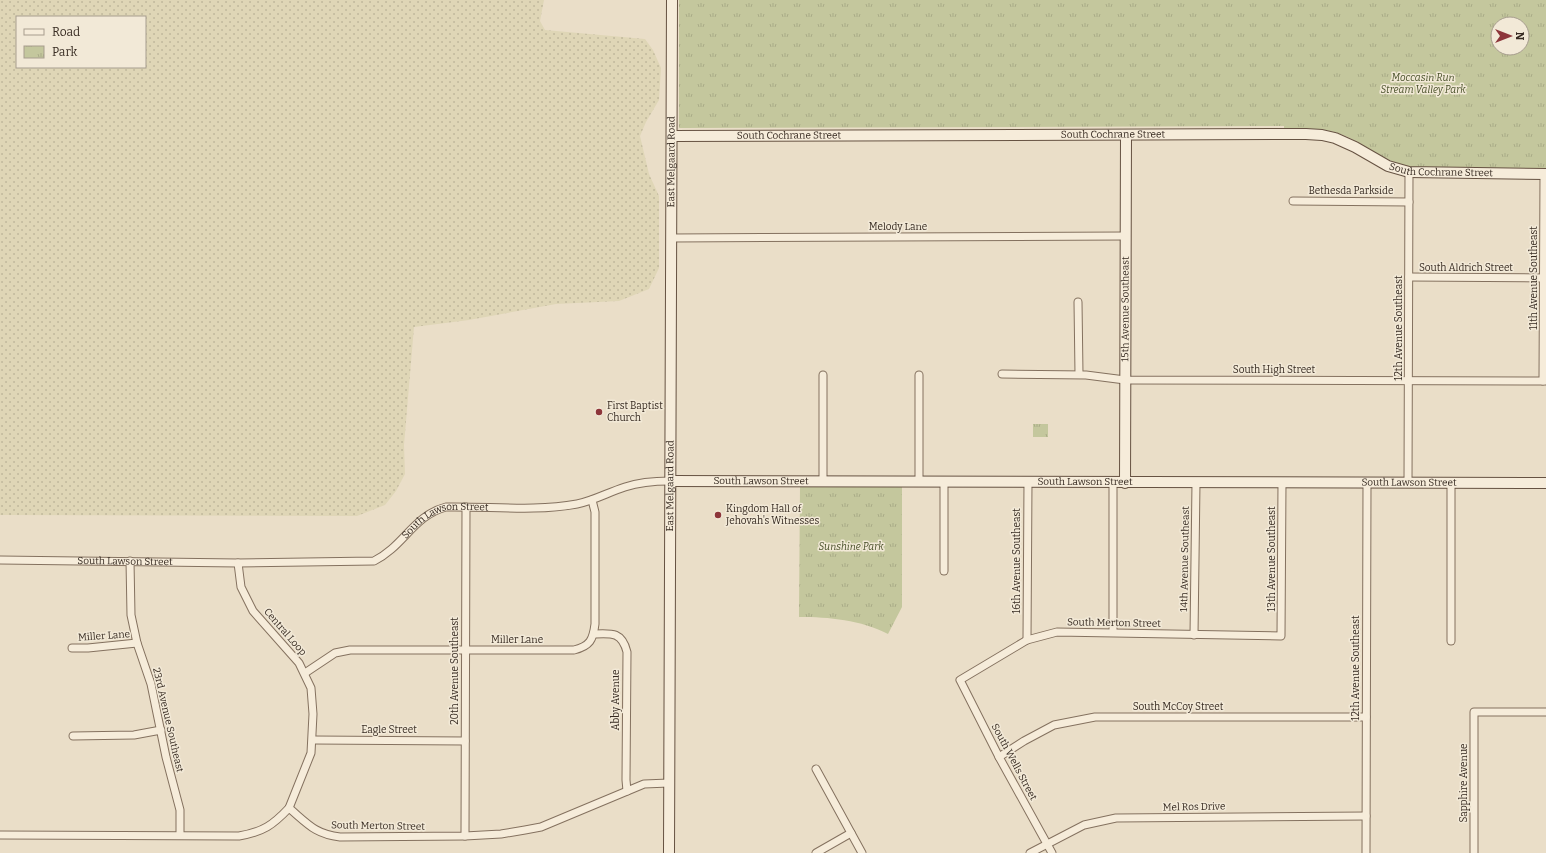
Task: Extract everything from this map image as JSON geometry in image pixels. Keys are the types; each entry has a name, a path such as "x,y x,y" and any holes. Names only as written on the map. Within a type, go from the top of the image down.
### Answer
{"street":[{"name":"East Melgaard Road","path":"669,853 672,0"},
{"name":"15th Avenue Southeast","path":"1124,483 1126,135"},
{"name":"South Cochrane Street","path":"672,136 1322,135 1335,138 1355,147 1388,166 1409,172 1545,174"},
{"name":"12th Avenue Southeast","path":"1408,483 1409,172"},
{"name":"11th Avenue Southeast","path":"1545,174 1545,381"},
{"name":"Bethesda Parkside","path":"1292,201 1409,202"},
{"name":"Melody Lane","path":"672,238 1125,236"},
{"name":"South Aldrich Street","path":"1409,277 1545,278"},
{"path":"1078,302 1079,374"},
{"name":"South High Street","path":"1002,374 1079,374 1125,380 1545,381"},
{"path":"823,375 823,482"},
{"path":"919,375 919,482"},
{"name":"South Lawson Street","path":"0,560 238,563 374,561 388,553 420,520 431,512 446,507 546,507 579,504 642,482 654,481 1546,484"},
{"path":"944,482 944,571"},
{"name":"16th Avenue Southeast","path":"1027,640 1028,482"},
{"path":"1113,482 1113,632"},
{"name":"14th Avenue Southeast","path":"1194,635 1196,483"},
{"name":"13th Avenue Southeast","path":"1281,636 1282,483"},
{"name":"12th Avenue Southeast","path":"1366,853 1367,483"},
{"path":"1451,483 1451,641"},
{"path":"592,500 595,512 594,634"},
{"name":"20th Avenue Southeast","path":"464,836 466,507"},
{"name":"23rd Avenue Southeast","path":"130,561 131,615 137,643 152,684 166,757 180,810 180,835"},
{"name":"Central Loop","path":"238,563 241,587 252,611 292,654 305,673 312,688 313,714 311,753 306,769 289,808"},
{"name":"South Merton Street","path":"960,680 1027,640 1057,632 1281,636"},
{"name":"Miller Lane","path":"305,673 335,653 341,651 574,650 584,647 591,640 594,634"},
{"name":"Abby Avenue","path":"594,634 615,634 619,636 625,645 627,652 627,791"},
{"name":"Miller Lane","path":"72,648 94,648 137,643"},
{"name":"South Wells Street","path":"960,680 999,758 1052,853"},
{"name":"Sapphire Avenue","path":"1474,853 1474,712 1546,712"},
{"name":"South McCoy Street","path":"999,758 1024,741 1054,725 1095,717 1366,717"},
{"path":"73,736 134,735 161,730"},
{"name":"Eagle Street","path":"312,740 465,741"},
{"path":"816,769 862,853"},
{"name":"South Merton Street","path":"289,808 317,832 340,837 464,836 501,834 541,827 644,784 669,782"},
{"path":"0,835 239,836 253,834 271,826 289,808"},
{"name":"Mel Ros Drive","path":"1030,853 1084,825 1116,818 1366,816"},
{"path":"816,853 851,833"}],"shaded area":[{"path":"0,0 544,0 540,21 545,30 645,39 653,50 661,68 659,100 646,122 640,136 649,174 659,196 659,268 649,289 619,301 556,304 469,320 414,327 404,445 405,474 396,491 385,505 357,516 0,515"}],"green space":[{"name":"Moccasin Run Stream Valley Park","path":"679,0 1546,0 1546,169 1410,167 1392,161 1336,132 1314,129 1284,129 1284,126 679,128"},
{"path":"1033,424 1048,424 1048,437 1033,437"},
{"name":"Sunshine Park","path":"800,487 902,487 902,607 888,634 856,622 799,617"}],"place":[{"name":"First Baptist Church","path":"599,412"},
{"name":"Kingdom Hall of Jehovah's Witnesses","path":"718,515"}]}
